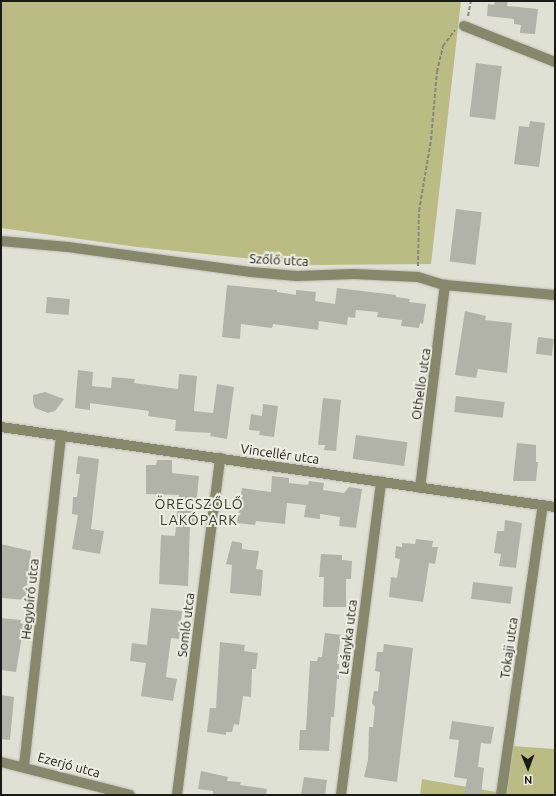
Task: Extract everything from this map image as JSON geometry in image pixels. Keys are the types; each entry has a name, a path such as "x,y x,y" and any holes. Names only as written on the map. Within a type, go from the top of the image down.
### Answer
{"street":[{"path":"464,26 555,62"},
{"name":"Szőlő utca","path":"1,241 297,276 354,274 418,277 445,285 555,295"},
{"name":"Othello utca","path":"420,488 445,285"},
{"name":"Vincellér utca","path":"1,427 555,507"},
{"name":"Hegybíró utca","path":"24,766 61,435"},
{"name":"Somló utca","path":"177,795 220,458"},
{"name":"Leányka utca","path":"342,795 381,482"},
{"name":"Tokaji utca","path":"502,795 543,505"},
{"name":"Ezerjó utca","path":"1,762 24,766 130,795"}],"path":[{"path":"418,277 419,211 431,140 436,72 443,46 456,29 464,26 471,1"}],"green space":[{"path":"1,1 461,1 431,264 312,265 137,247 1,228"},
{"path":"512,746 555,749 555,795 505,795"},
{"path":"422,779 496,792 496,795 420,795"}],"building":[{"path":"495,1 508,1 507,6 538,9 535,34 520,33 521,25 514,24 514,19 487,16 488,4 494,5"},
{"path":"476,63 502,66 495,120 469,117"},
{"path":"530,121 545,123 539,167 514,164 519,126 529,127"},
{"path":"456,209 482,212 475,265 450,262"},
{"path":"227,285 277,290 277,292 296,295 296,290 316,292 315,301 335,304 337,288 396,295 396,297 410,299 409,302 426,304 423,324 420,323 419,328 401,326 402,320 377,317 378,312 356,310 355,318 348,317 347,325 319,321 318,330 273,324 272,328 241,324 240,339 222,337"},
{"path":"47,297 70,299 69,315 46,313"},
{"path":"465,311 486,316 485,320 512,323 507,373 478,369 476,378 455,375"},
{"path":"538,337 554,339 552,356 536,354"},
{"path":"78,370 93,372 92,386 111,388 112,377 135,379 134,383 178,389 179,374 197,376 194,411 213,413 217,384 234,387 227,439 210,436 211,433 175,431 176,420 148,416 149,411 90,403 90,410 75,408"},
{"path":"45,392 64,399 55,411 48,413 35,408 33,395"},
{"path":"456,396 505,402 503,418 454,412"},
{"path":"323,398 341,400 336,451 324,450 325,445 318,445"},
{"path":"263,404 278,406 274,437 259,435 260,431 249,430 251,414 262,416"},
{"path":"356,435 407,442 404,466 353,459"},
{"path":"517,443 536,445 536,462 538,462 536,481 513,481"},
{"path":"78,456 99,459 91,529 104,531 100,554 72,549 78,515 72,514 73,497 77,497 80,474 76,474"},
{"path":"157,460 172,460 172,473 199,476 194,526 190,526 188,586 159,584 161,535 175,536 179,495 146,494 146,465 156,465"},
{"path":"272,476 289,478 289,483 308,485 309,481 324,483 323,490 344,493 349,487 362,489 356,528 339,526 340,517 320,514 320,519 304,517 306,505 287,503 285,524 256,521 255,525 237,523 242,488 271,492"},
{"path":"505,520 522,523 516,568 499,566 501,554 494,553 497,531 504,531"},
{"path":"416,539 433,541 432,547 438,547 435,564 429,563 423,602 389,597 391,577 397,578 400,559 395,558 396,546 402,547 402,543 415,544"},
{"path":"232,541 242,543 242,549 259,551 256,569 263,570 261,596 230,593 232,565 226,564"},
{"path":"1,544 31,551 26,600 1,598"},
{"path":"321,554 342,555 342,560 352,561 351,579 346,579 346,607 323,607 324,577 319,577"},
{"path":"473,582 513,587 511,604 471,599"},
{"path":"151,608 182,611 179,639 171,638 166,677 177,679 173,701 141,696 146,663 130,661 132,643 147,645"},
{"path":"1,618 21,620 20,623 24,624 16,672 1,670"},
{"path":"325,633 341,635 337,664 339,664 339,679 337,679 334,717 331,717 329,751 299,750 300,730 306,730 310,661 317,661 318,657 322,657"},
{"path":"220,642 245,645 244,651 258,653 256,669 252,669 251,697 243,696 239,725 234,724 232,732 226,732 226,735 207,732 210,708 216,708"},
{"path":"384,644 413,648 397,782 364,777 368,760 369,727 373,727 375,707 372,703 374,691 378,691 380,672 375,671 377,652 383,652"},
{"path":"1,695 14,697 10,740 1,739"},
{"path":"452,721 494,727 491,744 481,743 478,767 484,768 481,795 464,795 467,779 454,777 459,740 449,739"},
{"path":"201,771 228,777 227,781 241,782 240,785 267,789 266,795 213,794 213,791 198,789"},
{"path":"304,777 327,780 325,795 301,795"}],"district":[{"name":"ÖREGSZŐLŐ LAKÓPARK","path":"199,512"}]}
